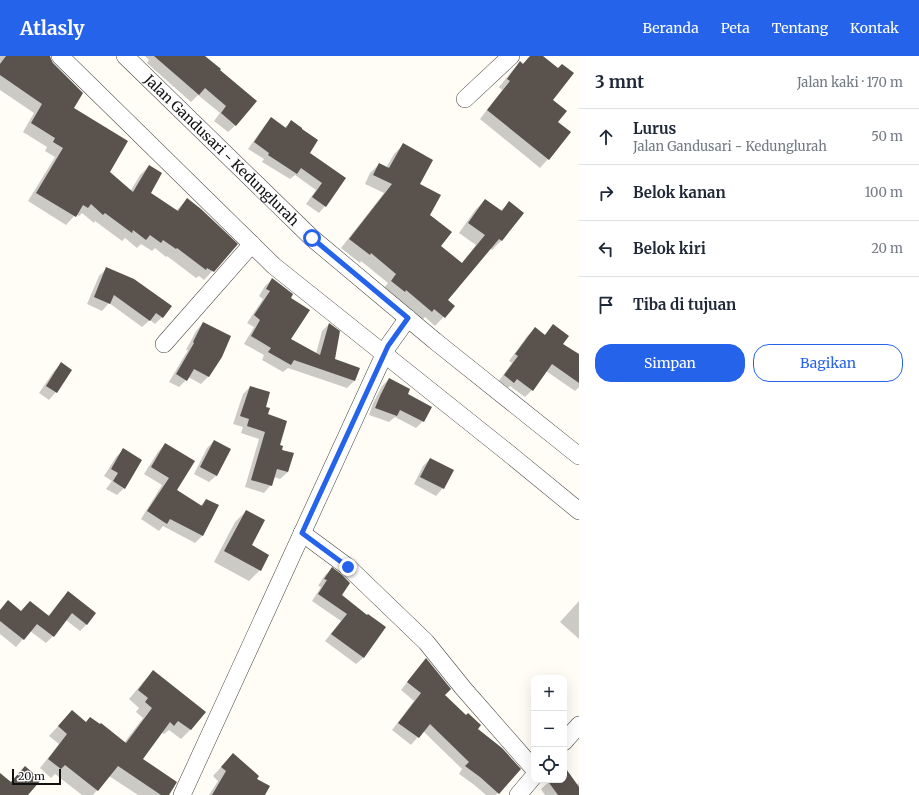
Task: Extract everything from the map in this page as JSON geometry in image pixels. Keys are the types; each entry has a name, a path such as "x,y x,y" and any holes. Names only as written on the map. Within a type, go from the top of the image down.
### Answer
{"street":[{"path":"60,56 274,266 386,350 579,511"},
{"name":"Jalan Gandusari - Kedunglurah","path":"125,56 403,325 579,456"},
{"path":"465,99 511,56"},
{"path":"164,344 252,244"},
{"path":"182,795 386,350 403,325"},
{"path":"302,533 348,567 426,642 463,688 531,766"},
{"path":"567,739 579,725"},
{"path":"518,795 531,780"}],"building":[{"path":"6,56 50,56 53,63 83,93 74,108 128,141 110,172 133,192 149,165 162,173 151,193 178,211 187,198 201,209 238,244 214,272 207,268 206,270 177,248 176,249 163,240 161,243 150,235 146,240 133,230 132,233 105,213 103,215 91,204 88,208 83,205 76,217 36,193 63,148 53,142 55,138 31,123 42,104 0,75 0,64"},
{"path":"154,56 205,56 257,101 236,126 221,113 226,106 205,88 199,95"},
{"path":"530,56 543,56 558,68 562,64 574,73 553,100 567,111 558,122 571,132 549,160 487,110 510,81 507,79 520,61 523,64"},
{"path":"271,117 286,128 291,120 318,140 310,153 346,178 326,207 312,197 322,183 301,168 297,174 268,155 269,153 254,142"},
{"path":"403,143 433,160 420,184 441,195 430,215 452,232 441,246 462,263 485,235 468,223 485,199 502,211 509,201 524,213 502,241 499,239 448,300 455,306 445,318 434,309 432,312 406,290 405,292 391,281 396,274 371,253 370,255 349,239 392,184 373,175 379,163 389,168"},
{"path":"106,267 134,279 172,306 163,318 156,313 150,321 114,295 110,304 94,297"},
{"path":"272,278 293,294 291,298 310,310 291,339 320,355 329,323 340,331 335,359 360,368 355,381 294,360 291,365 268,352 271,348 251,336 260,320 254,315 270,291 266,289"},
{"path":"203,322 231,336 222,357 209,377 194,369 187,381 176,374 194,343 193,342"},
{"path":"553,324 569,336 563,344 579,354 579,383 552,364 533,391 517,379 514,383 504,375 518,356 515,354 535,327 545,335"},
{"path":"61,362 72,370 57,393 46,386"},
{"path":"389,378 410,389 408,394 432,407 424,422 400,410 397,416 375,408"},
{"path":"250,386 270,392 266,407 270,408 268,414 287,421 280,445 283,446 282,450 294,453 288,472 277,469 272,486 251,480 265,432 247,426 249,419 240,416"},
{"path":"214,440 231,449 217,476 200,467"},
{"path":"165,443 195,461 177,490 202,506 206,499 219,505 203,536 170,519 167,524 147,511 169,478 151,467"},
{"path":"123,448 142,460 125,489 113,481 118,473 111,469"},
{"path":"430,458 454,470 444,489 420,477"},
{"path":"246,510 265,520 252,545 269,555 261,571 224,551"},
{"path":"332,567 350,583 342,595 367,615 368,614 386,627 364,658 331,634 347,614 318,594 327,580 324,579"},
{"path":"68,591 96,613 87,625 72,613 54,637 37,624 24,640 0,621 0,610 8,600 21,611 30,601 49,616"},
{"path":"426,658 451,689 445,695 466,715 468,713 481,725 478,729 502,748 521,769 499,794 465,766 469,762 430,724 419,738 398,723 421,693 407,682"},
{"path":"153,670 206,712 191,730 178,721 174,726 170,722 143,759 177,782 169,795 161,795 118,766 98,791 65,765 61,769 48,759 67,734 58,726 72,710 86,722 90,717 100,724 101,723 126,743 152,708 145,702 148,698 138,690"},
{"path":"233,753 259,776 257,779 270,786 265,795 212,795 226,771 221,767"},
{"path":"25,766 41,780 28,795 0,795 0,773 11,782"},
{"path":"567,770 579,787 579,795 558,795 549,783 567,783"}],"route":[{"path":"312,238 408,318 388,346 373,376 302,533 348,567"}]}
